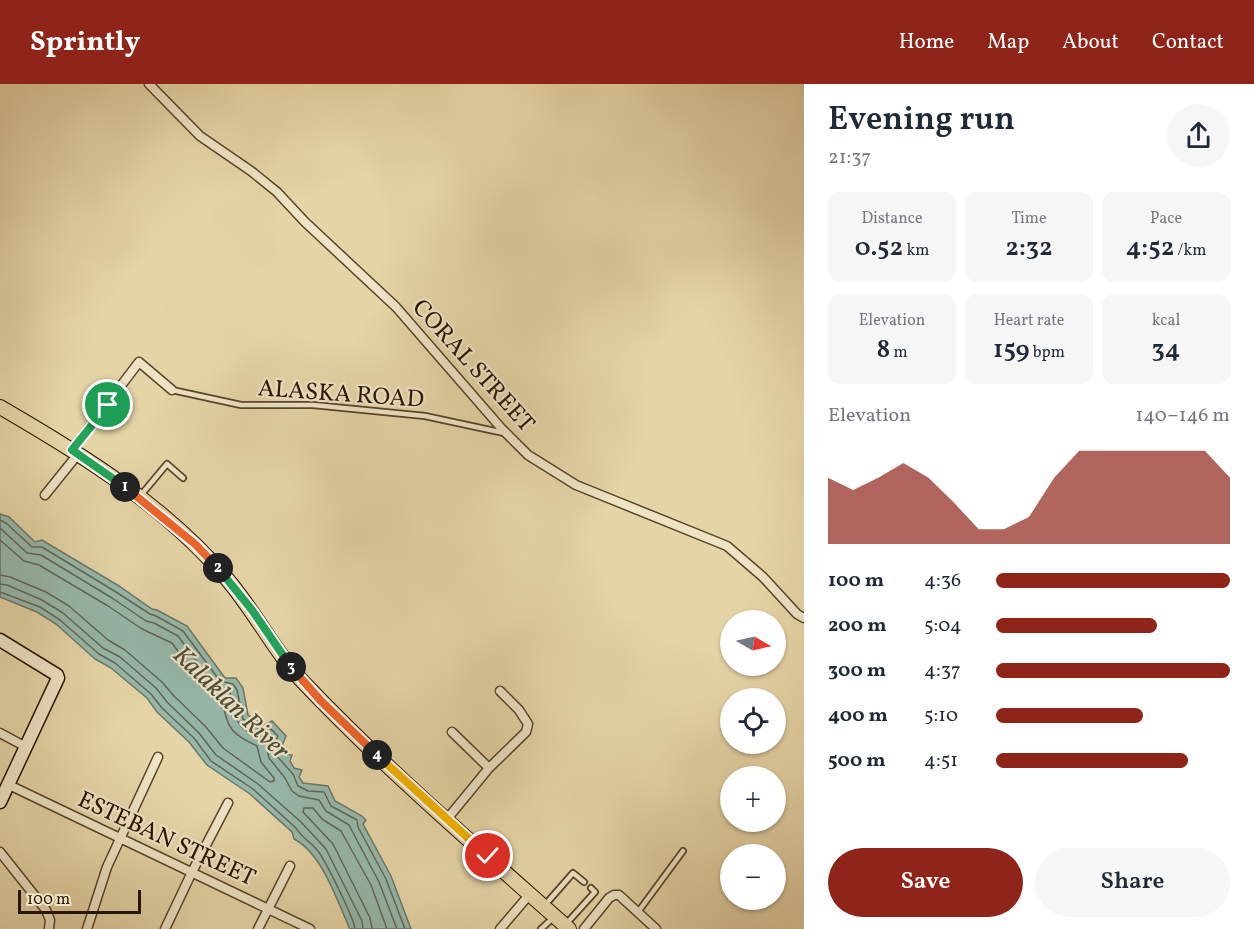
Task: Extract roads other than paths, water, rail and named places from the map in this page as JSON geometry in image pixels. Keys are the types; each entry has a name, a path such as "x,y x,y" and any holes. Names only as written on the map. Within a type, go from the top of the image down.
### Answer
{"main road":[{"path":"0,406 75,452 139,498 195,544 252,610 284,658 313,693 447,819 563,923"}],"street":[{"name":"CORAL STREET","path":"149,84 200,136 277,192 305,222 396,307 528,455 576,485 727,546 762,577 797,614 804,618"},
{"path":"45,495 139,362 172,390"},
{"path":"0,640 58,676 0,802"},
{"path":"447,819 489,768 526,732 528,724 519,710 500,691"},
{"path":"452,732 489,768"},
{"path":"0,733 26,747"},
{"path":"87,929 119,836 158,757"},
{"name":"ESTEBAN STREET","path":"7,784 310,929"},
{"path":"165,929 228,803"},
{"path":"0,852 46,910 50,920 49,929"},
{"path":"258,929 290,866"},
{"path":"500,929 530,894"},
{"path":"584,929 614,895 619,896 656,929"}],"lane":[{"name":"ALASKA ROAD","path":"172,390 241,405 313,405 425,416 507,434"},
{"path":"139,498 166,464 183,478"},
{"path":"638,912 683,851"},
{"path":"543,906 573,873 584,882"},
{"path":"541,929 563,923 595,892 591,888"}],"water":[{"name":"Kalaklan River","path":"0,514 9,517 35,542 42,540 119,586 152,609 187,626 225,678 236,678 243,688 248,715 264,725 272,721 286,736 281,751 292,755 290,761 294,768 302,770 299,777 303,783 328,786 335,801 366,820 363,824 391,876 411,929 350,929 321,866 304,846 294,839 292,832 250,794 207,765 189,742 157,712 147,698 111,668 95,659 56,624 37,612 0,597"}]}
